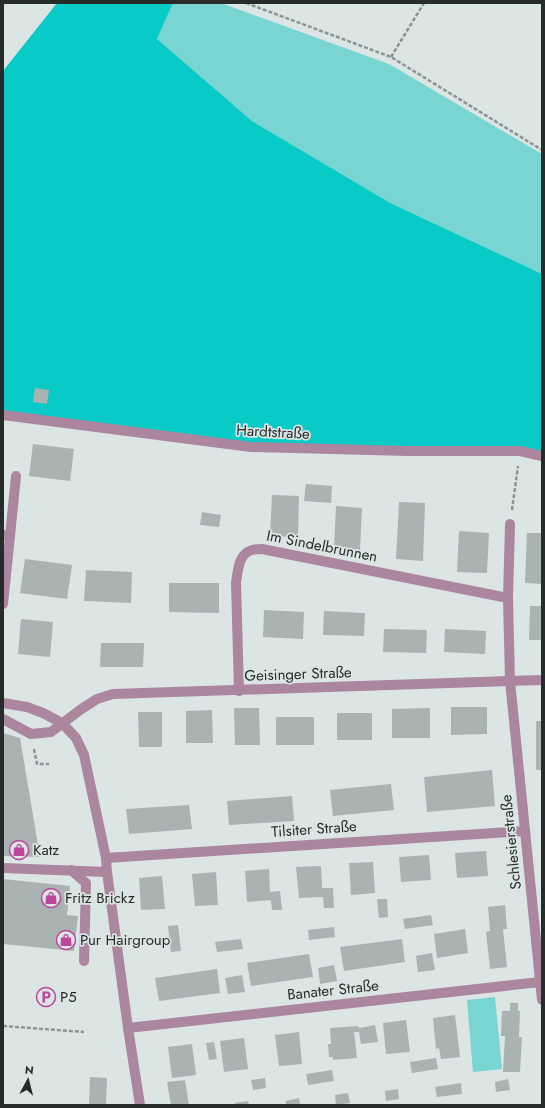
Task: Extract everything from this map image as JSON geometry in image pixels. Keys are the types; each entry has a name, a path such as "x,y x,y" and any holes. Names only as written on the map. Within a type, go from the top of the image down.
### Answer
{"street":[{"name":"Hardtstraße","path":"3,415 251,447 408,451 520,451 542,456"},
{"path":"3,604 6,536 16,476"},
{"path":"510,524 508,598 510,681"},
{"name":"Im Sindelbrunnen","path":"239,691 236,582 238,566 244,554 252,549 262,549 508,598"},
{"name":"Geisinger Straße","path":"31,734 51,732 80,710 97,700 114,694 542,680"},
{"name":"Schlesierstraße","path":"510,681 542,1000"},
{"path":"3,703 44,713 62,723 76,738 84,755 106,858 128,1028 140,1105"},
{"path":"3,719 31,734"},
{"name":"Tilsiter Straße","path":"106,858 525,831"},
{"path":"3,868 107,872"},
{"path":"71,870 86,883 84,962"},
{"name":"Banater Straße","path":"128,1028 540,982"}],"path":[{"path":"246,3 391,57 542,150"},
{"path":"391,57 424,3"},
{"path":"510,524 520,451"},
{"path":"31,734 37,764 49,764"},
{"path":"3,1026 84,1032"}],"shaded area":[{"path":"57,3 173,3 157,39 252,121 390,203 542,274 542,456 251,447 3,415 3,71"},
{"path":"173,3 221,3 389,64 542,154 542,274 389,203 252,121 157,39"},
{"path":"495,997 502,1069 473,1072 467,1000"}],"building":[{"path":"35,388 49,390 47,404 33,402"},
{"path":"33,444 74,449 70,481 29,476"},
{"path":"306,484 332,486 331,503 304,501"},
{"path":"272,495 299,496 298,537 270,536"},
{"path":"399,502 425,503 423,561 396,559"},
{"path":"336,506 362,508 360,550 334,549"},
{"path":"202,512 221,515 219,527 200,525"},
{"path":"459,531 489,533 487,573 457,572"},
{"path":"527,533 542,533 542,584 525,583"},
{"path":"25,559 72,565 67,599 20,593"},
{"path":"86,570 132,572 131,603 84,601"},
{"path":"169,583 219,583 219,613 169,612"},
{"path":"530,606 542,606 542,640 529,640"},
{"path":"264,610 304,612 303,639 263,637"},
{"path":"324,611 365,613 364,636 323,635"},
{"path":"21,619 53,622 50,657 18,654"},
{"path":"384,629 427,630 426,653 383,652"},
{"path":"445,629 486,631 485,654 444,652"},
{"path":"101,643 144,643 143,667 100,667"},
{"path":"451,707 487,707 487,734 451,735"},
{"path":"234,708 259,708 260,745 235,745"},
{"path":"430,708 430,738 392,738 392,709"},
{"path":"212,710 213,743 186,743 186,711"},
{"path":"138,712 162,712 162,747 139,747"},
{"path":"337,713 372,713 372,740 337,740"},
{"path":"276,717 314,717 314,745 276,745"},
{"path":"536,721 542,721 542,770 536,770"},
{"path":"3,733 20,738 40,857 3,856"},
{"path":"492,770 495,806 427,812 424,777"},
{"path":"391,784 394,810 333,816 330,790"},
{"path":"292,796 294,821 229,825 227,801"},
{"path":"189,805 192,829 129,834 126,809"},
{"path":"486,851 488,876 457,878 455,853"},
{"path":"429,855 431,880 401,882 399,857"},
{"path":"373,862 375,893 351,895 349,863"},
{"path":"321,866 322,888 333,888 334,908 324,908 323,897 299,898 296,867"},
{"path":"269,869 270,892 280,891 282,910 272,910 271,900 247,902 245,871"},
{"path":"216,872 218,905 195,906 192,874"},
{"path":"162,876 165,909 141,910 139,878"},
{"path":"3,879 70,886 67,915 78,916 74,951 3,944"},
{"path":"377,899 387,899 388,917 379,918"},
{"path":"505,905 507,929 503,929 507,967 490,969 486,932 490,931 488,907"},
{"path":"431,915 433,925 405,929 403,919"},
{"path":"178,925 181,951 171,952 168,926"},
{"path":"334,927 335,937 309,940 308,930"},
{"path":"465,929 468,953 437,958 434,934"},
{"path":"241,939 243,949 217,952 215,942"},
{"path":"402,939 405,962 344,971 340,947"},
{"path":"432,953 435,970 418,972 416,956"},
{"path":"309,954 313,977 251,986 247,963"},
{"path":"334,965 337,981 320,984 318,968"},
{"path":"217,969 220,993 159,1001 155,978"},
{"path":"242,975 245,992 228,994 225,978"},
{"path":"510,1003 518,1003 518,1011 520,1011 519,1037 522,1037 520,1072 503,1072 505,1036 501,1036 502,1011 510,1011"},
{"path":"455,1015 460,1057 441,1059 439,1048 436,1049 433,1018"},
{"path":"406,1020 410,1052 386,1054 383,1023"},
{"path":"375,1025 378,1042 361,1044 359,1032 354,1032 357,1058 333,1060 333,1057 329,1057 328,1044 331,1044 330,1028 358,1026 359,1028"},
{"path":"299,1032 302,1064 279,1066 275,1035"},
{"path":"244,1038 248,1069 224,1072 220,1041"},
{"path":"214,1042 217,1059 209,1060 206,1043"},
{"path":"192,1044 196,1075 172,1078 168,1047"},
{"path":"436,1058 438,1069 412,1073 410,1062"},
{"path":"332,1070 334,1081 308,1085 306,1074"},
{"path":"90,1077 107,1078 106,1105 89,1105"},
{"path":"265,1078 266,1088 253,1090 251,1080"},
{"path":"508,1079 510,1090 496,1092 495,1082"},
{"path":"185,1080 189,1105 171,1105 167,1082"},
{"path":"461,1083 462,1094 437,1097 435,1087"},
{"path":"398,1089 399,1099 386,1101 385,1091"},
{"path":"348,1093 350,1103 336,1105 335,1095"},
{"path":"299,1098 300,1105 286,1105 286,1101"},
{"path":"248,1101 249,1105 235,1105 235,1103"}],"place":[{"name":"Katz","path":"19,850"},
{"name":"Fritz Brickz","path":"51,898"},
{"name":"Pur Hairgroup","path":"66,940"},
{"name":"P5","path":"46,997"}]}
